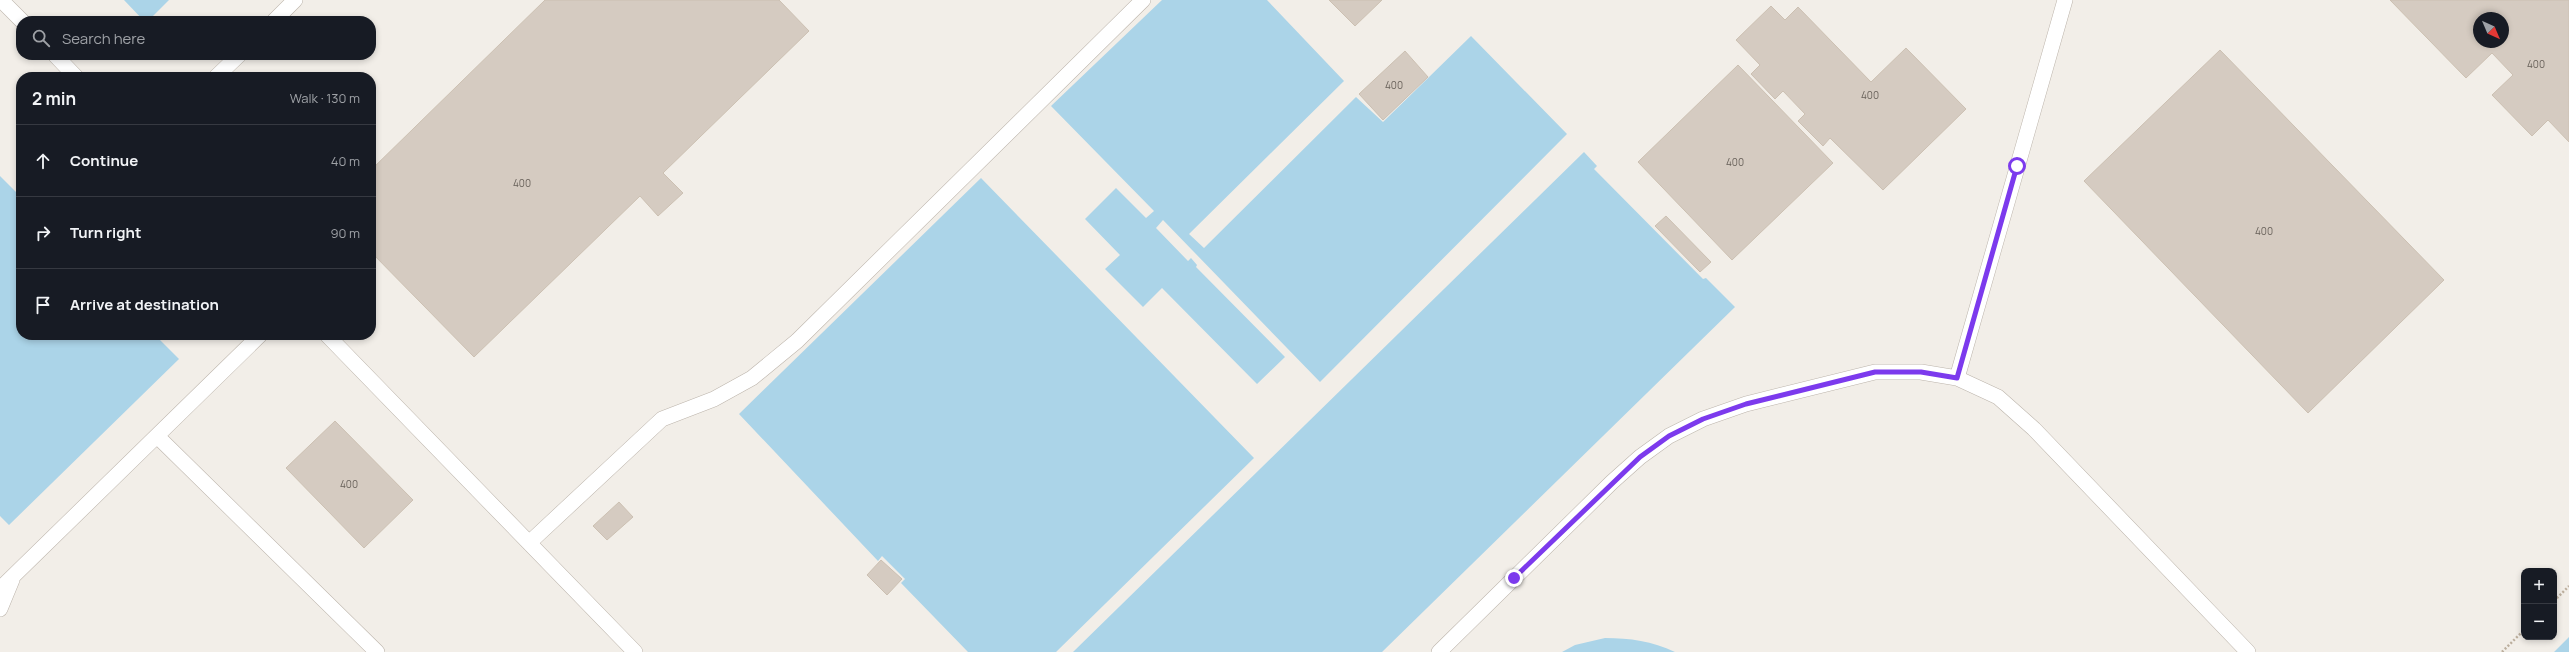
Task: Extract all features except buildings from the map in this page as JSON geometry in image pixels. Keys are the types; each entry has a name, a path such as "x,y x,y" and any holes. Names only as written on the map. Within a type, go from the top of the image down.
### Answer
{"lane":[{"path":"1,0 17,16"},
{"path":"279,16 295,0"},
{"path":"529,543 662,419 714,399 752,378 797,340 1143,0"},
{"path":"1957,378 2064,0"},
{"path":"60,60 71,72"},
{"path":"221,72 234,60"},
{"path":"0,589 255,340"},
{"path":"332,340 635,652"},
{"path":"1439,652 1612,482 1640,457 1669,436 1703,419 1746,404 1875,372 1921,372 1957,378 1998,397 2034,429 2248,652"},
{"path":"157,436 378,652"},
{"path":"0,609 14,575"}],"path":[{"path":"2557,598 2569,586"},
{"path":"2502,652 2521,633"}],"water":[{"path":"124,0 169,0 153,16 139,16"},
{"path":"1162,0 1267,0 1344,81 1189,234 1204,248 1356,97 1383,122 1471,36 1567,134 1320,382 1163,220 1156,228 1188,261 1191,258 1197,265 1196,267 1285,357 1257,384 1162,288 1143,307 1105,269 1120,255 1085,219 1116,188 1146,218 1154,211 1051,106"},
{"path":"1584,152 1597,166 1594,169 1703,279 1706,278 1735,307 1382,652 1073,652"},
{"path":"0,176 16,192 16,340 160,340 179,359 9,525 0,516"},
{"path":"981,178 1254,458 1056,652 968,652 901,583 905,579 882,556 878,561 739,414"},
{"path":"2569,637 2569,652 2554,652"},
{"path":"1605,638 1641,641 1658,645 1675,652 1562,652 1575,645"}],"route":[{"path":"1514,578 1612,482 1640,457 1669,436 1703,419 1746,404 1875,372 1921,372 1957,378 2017,166"}]}
